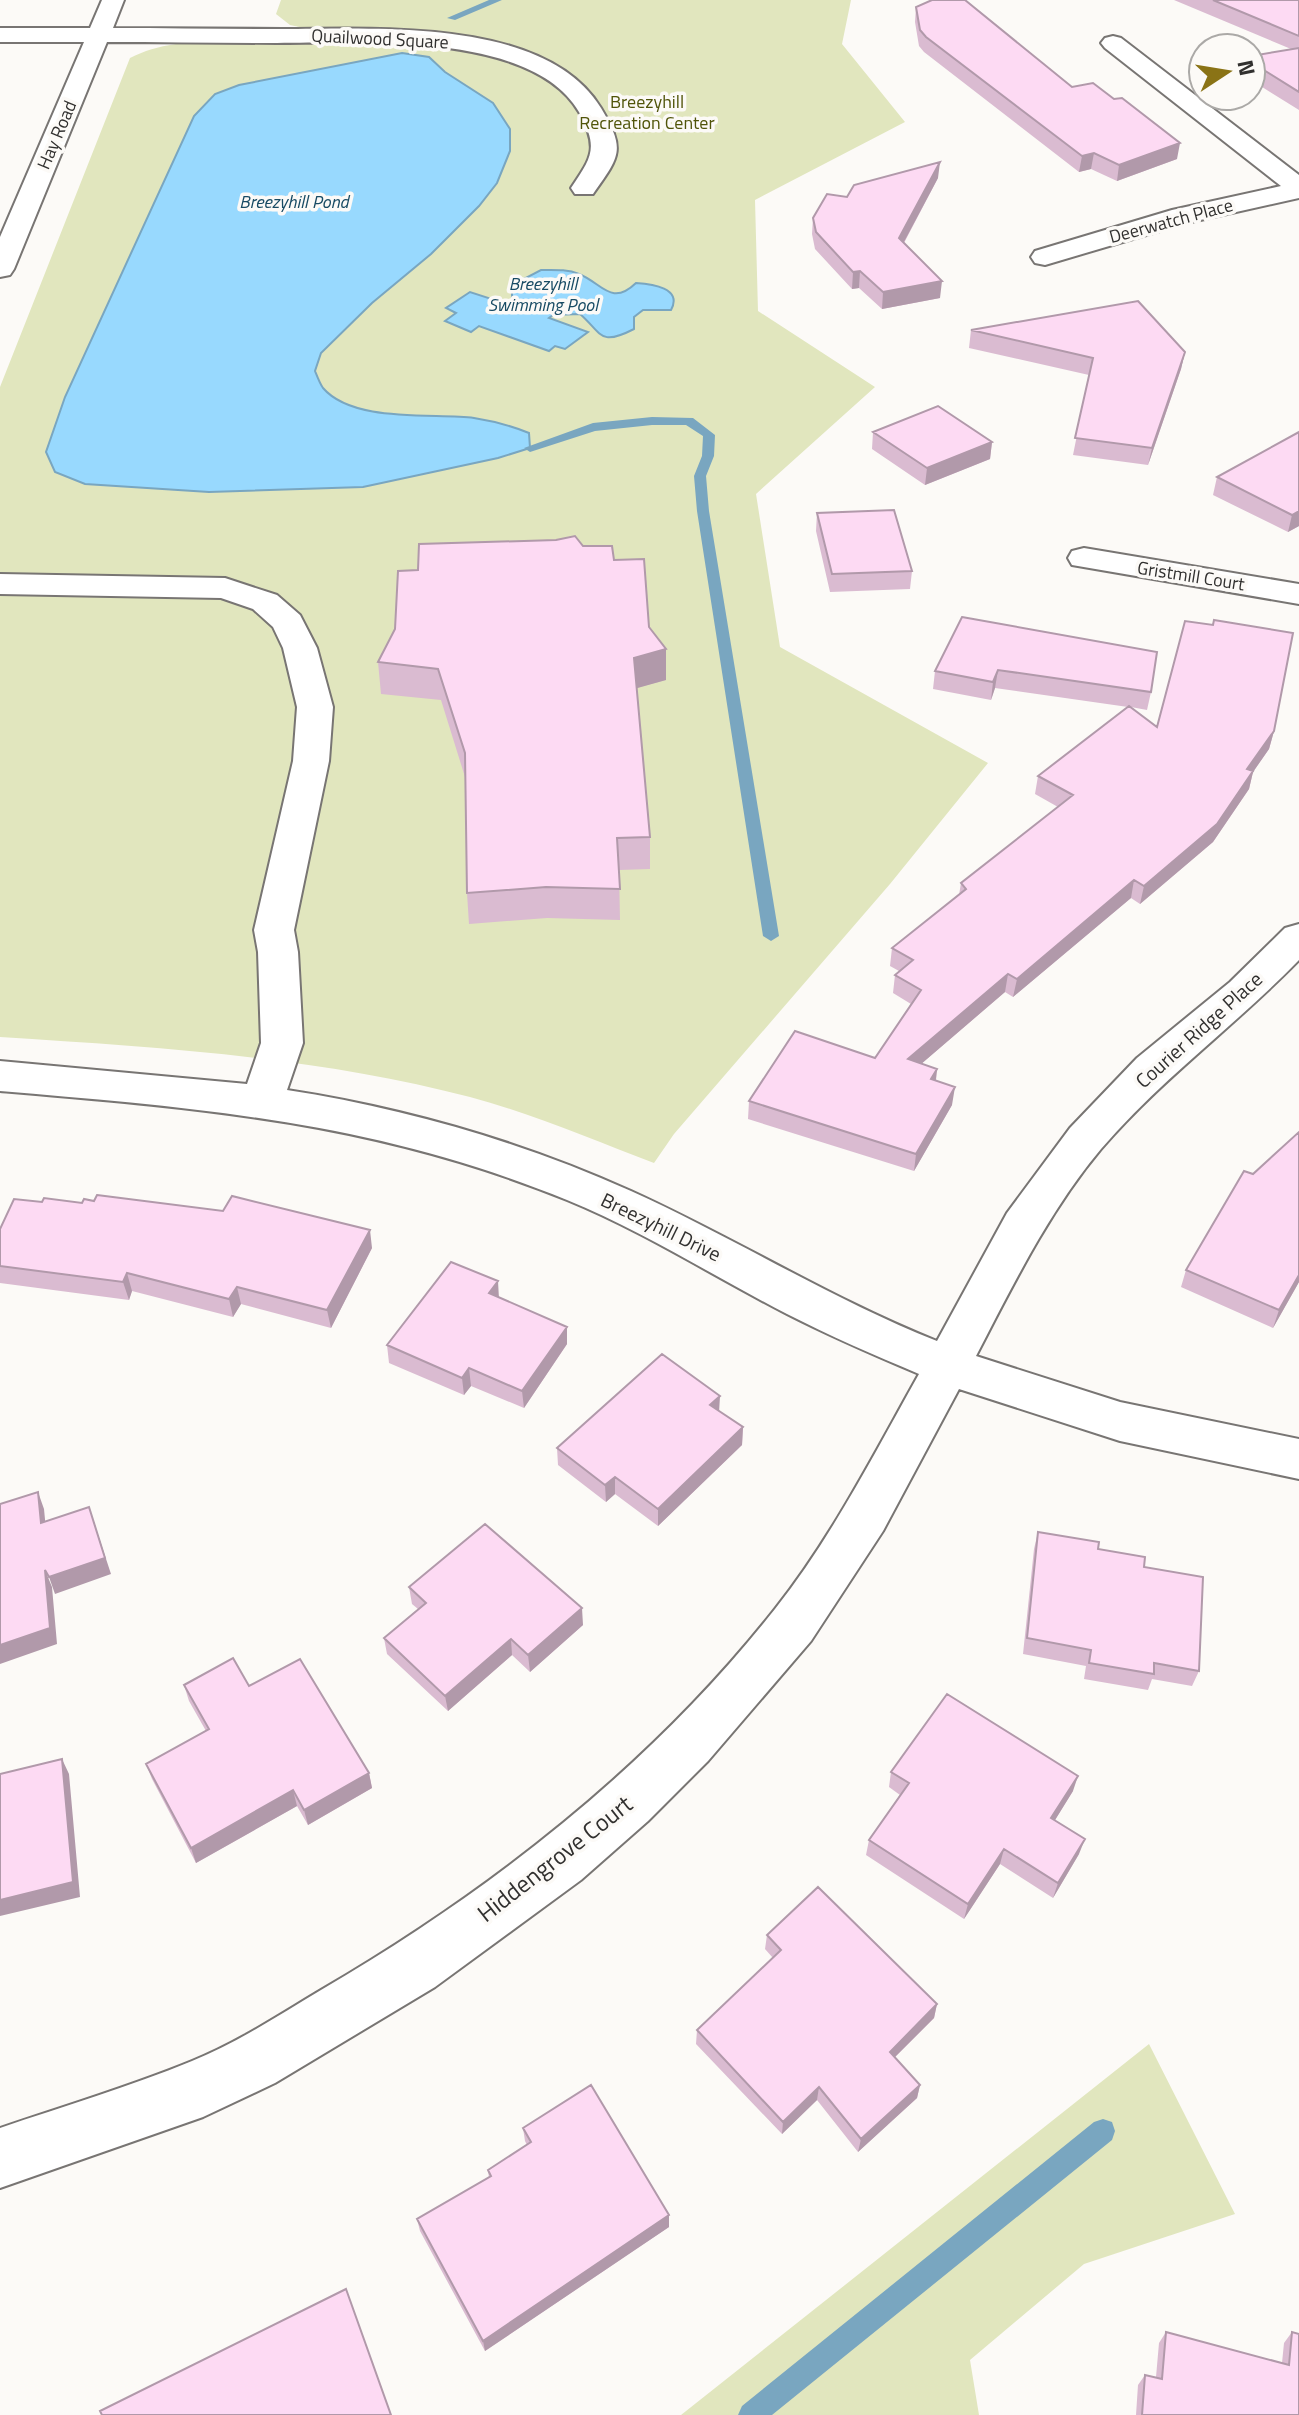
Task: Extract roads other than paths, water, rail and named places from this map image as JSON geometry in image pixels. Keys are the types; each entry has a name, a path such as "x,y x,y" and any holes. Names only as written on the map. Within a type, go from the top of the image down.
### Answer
{"street":[{"name":"Hay Road","path":"0,269 113,0"},
{"path":"253,35 264,12"},
{"name":"Quailwood Square","path":"0,35 437,39 522,59 577,91 603,131 604,160 584,188"},
{"path":"1113,43 1299,189"},
{"name":"Deerwatch Place","path":"1045,257 1181,216 1299,189"},
{"name":"Gristmill Court","path":"1084,558 1299,594"},
{"path":"0,584 225,588 265,602 288,622 300,648 315,707 311,761 274,930 278,952 282,1043 262,1101"},
{"name":"Courier Ridge Place","path":"947,1367 1023,1225 1085,1139 1152,1068 1244,992 1299,937"},
{"name":"Breezyhill Drive","path":"0,1076 262,1101 350,1116 469,1148 584,1190 677,1232 833,1316 947,1367 1092,1415 1217,1446 1299,1459"},
{"name":"Hiddengrove Court","path":"0,2158 203,2087 254,2062 415,1967 561,1861 629,1803 689,1744 793,1625 866,1516 947,1367"}],"water":[{"name":"Breezyhill Pond","path":"402,53 429,57 445,72 493,103 510,129 510,151 497,183 479,206 431,254 372,303 321,353 315,371 323,388 353,407 373,412 495,422 529,433 530,448 498,458 363,487 209,492 85,484 55,472 46,452 65,397 194,116 215,94 239,85"},
{"name":"Breezyhill Swimming Pool","path":"541,270 574,272 613,293 627,290 636,283 657,286 669,292 674,303 671,310 643,310 634,317 634,329 614,337 602,335 580,314 553,315 549,318 588,332 565,349 555,346 549,351 479,326 471,332 445,321 456,313 446,308 470,292 519,308 523,305 512,297 512,285"}],"waterway":[{"path":"452,18 497,0"},
{"path":"530,448 593,427 652,421 689,421 709,435 708,456 700,476 703,511 771,936"},
{"path":"751,2415 1103,2131"}],"park label":[{"name":"Breezyhill Recreation Center","path":"647,112"}]}
